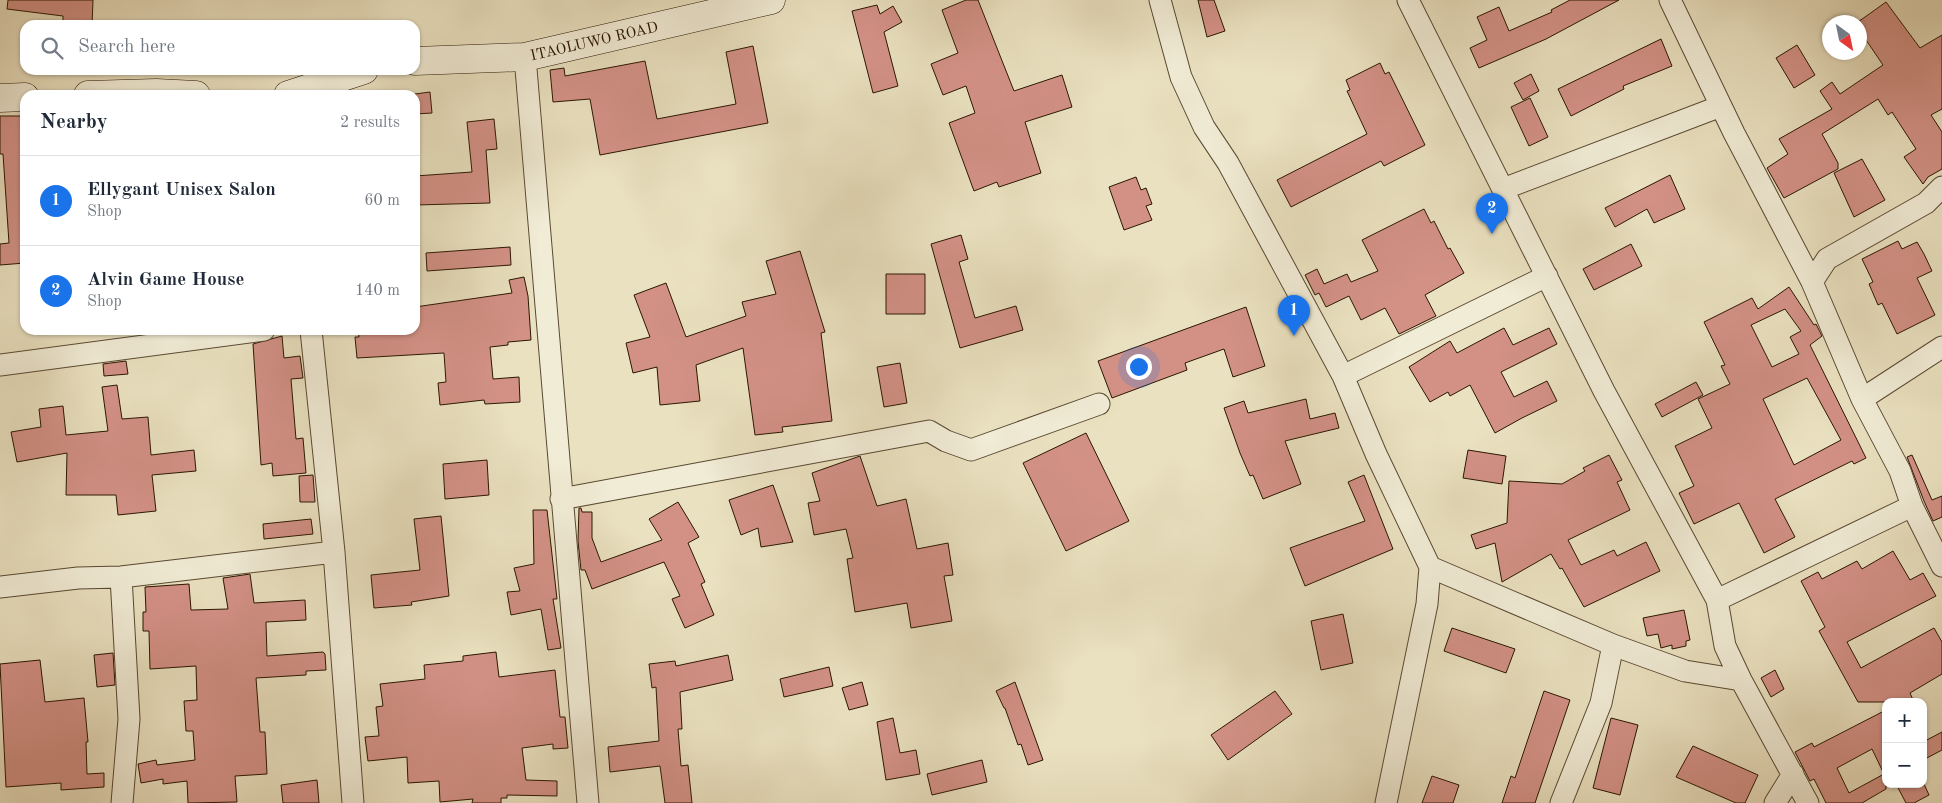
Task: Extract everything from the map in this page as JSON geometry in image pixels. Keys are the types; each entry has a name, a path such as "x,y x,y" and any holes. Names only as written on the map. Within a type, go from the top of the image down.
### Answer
{"street":[{"name":"ITAOLUWO ROAD","path":"420,61 525,57 771,0"},
{"path":"1160,0 1182,77 1204,127 1228,163 1343,376 1376,454 1430,567 1427,604 1386,803"},
{"path":"1408,0 1604,391 1717,600 1726,646 1741,680 1808,803"},
{"path":"1670,0 1721,106 1812,282 1862,399 1900,471 1912,506 1942,566"},
{"path":"525,57 588,803"},
{"path":"303,90 349,75"},
{"path":"0,98 20,97"},
{"path":"1503,189 1721,106"},
{"path":"1812,282 1827,259 1926,204 1942,187"},
{"path":"1343,376 1546,276"},
{"path":"0,365 226,335"},
{"path":"306,335 334,552 353,803"},
{"path":"1862,399 1942,347"},
{"path":"561,499 929,431 971,450 1099,404"},
{"path":"1717,600 1912,506"},
{"path":"0,586 78,578 121,578 334,552"},
{"path":"1430,567 1613,645 1686,671 1741,680"},
{"path":"121,578 129,719 122,803"},
{"path":"1561,803 1601,702 1613,645"},
{"path":"1775,803 1793,774"}],"building":[{"path":"8,0 93,0 92,20 63,20 63,16 7,9"},
{"path":"966,0 978,0 1014,91 1062,75 1072,107 1025,122 1041,173 999,187 997,182 974,191 949,123 975,113 966,86 943,95 931,64 958,53 942,10"},
{"path":"1198,0 1214,0 1225,31 1207,37"},
{"path":"1570,0 1619,0 1546,39 1479,68 1470,48 1487,40 1477,17 1499,7 1509,31 1552,12 1551,10"},
{"path":"1886,2 1920,48 1942,35 1942,109 1931,115 1942,132 1942,169 1928,177 1923,184 1904,157 1916,149 1892,112 1888,115 1878,99 1822,134 1838,163 1838,169 1784,198 1767,168 1788,154 1779,139 1832,109 1820,91 1832,82 1840,94 1883,65 1867,41 1867,16"},
{"path":"877,5 880,14 893,6 902,22 884,32 898,86 873,93 852,11"},
{"path":"1661,39 1672,66 1623,86 1624,89 1571,116 1558,89"},
{"path":"1797,45 1815,75 1794,88 1776,58"},
{"path":"753,46 768,123 600,155 590,99 553,102 550,70 564,68 565,76 645,61 657,119 736,104 726,52"},
{"path":"1380,63 1385,74 1389,72 1425,145 1384,166 1381,161 1291,207 1277,180 1367,134 1347,91 1350,90 1346,80"},
{"path":"1531,74 1539,91 1523,100 1514,83"},
{"path":"430,92 432,113 420,114 420,93"},
{"path":"1530,98 1548,137 1529,146 1511,107"},
{"path":"0,116 20,116 20,263 0,265 0,244 9,243 3,154 0,154"},
{"path":"494,119 497,149 486,150 490,203 420,205 420,176 472,172 467,122"},
{"path":"1862,159 1885,200 1854,217 1834,173"},
{"path":"1670,175 1685,209 1654,223 1647,209 1615,227 1605,208"},
{"path":"1136,177 1141,190 1146,188 1152,204 1146,206 1152,220 1124,230 1109,187"},
{"path":"1424,209 1431,223 1434,221 1448,249 1450,248 1464,273 1425,295 1436,316 1399,334 1385,308 1361,320 1349,296 1326,307 1319,293 1315,295 1305,275 1317,269 1324,284 1347,274 1351,282 1378,271 1362,240"},
{"path":"961,235 968,259 959,262 975,318 1016,306 1023,330 960,348 931,244"},
{"path":"1898,241 1902,249 1917,242 1924,254 1932,271 1917,278 1935,315 1897,334 1882,303 1878,305 1869,284 1873,282 1862,259"},
{"path":"1631,244 1642,266 1594,290 1583,269"},
{"path":"510,247 511,265 427,271 426,253"},
{"path":"800,251 825,332 821,333 832,421 782,427 783,432 755,435 743,348 696,365 700,401 660,405 657,367 633,373 626,343 650,337 634,295 666,283 686,337 746,316 742,302 776,294 766,261"},
{"path":"886,274 925,274 925,314 886,314"},
{"path":"524,277 528,296 531,340 508,342 508,345 490,347 493,379 519,377 520,402 485,404 484,400 440,405 438,383 446,382 444,353 357,358 355,337 359,337 359,335 420,335 420,306 512,293 509,280"},
{"path":"1789,287 1814,325 1816,324 1822,336 1810,345 1866,458 1854,464 1852,461 1775,499 1795,537 1764,553 1739,503 1694,524 1679,493 1694,486 1675,446 1712,428 1698,399 1730,384 1721,366 1725,365 1704,322 1752,298 1758,309","holes":["1785,309 1801,331 1790,337 1799,354 1772,367 1751,325","1807,378 1841,440 1794,465 1763,399"]},
{"path":"1246,307 1265,366 1233,377 1224,349 1185,363 1187,370 1112,398 1098,361"},
{"path":"1504,328 1513,345 1549,328 1557,344 1501,372 1514,397 1547,381 1557,401 1495,433 1470,385 1450,396 1448,392 1430,402 1409,367 1450,341 1457,353"},
{"path":"282,336 284,358 300,356 303,378 291,379 296,439 303,438 306,473 273,476 272,463 261,465 253,344"},
{"path":"126,361 128,374 104,376 103,364"},
{"path":"900,363 907,403 884,407 877,367"},
{"path":"1696,382 1703,395 1662,417 1655,404"},
{"path":"117,385 122,419 148,417 151,455 194,450 196,471 152,475 156,511 118,515 116,495 66,495 67,453 17,462 11,432 41,427 39,409 63,406 66,435 108,431 102,387"},
{"path":"1306,399 1310,419 1335,413 1339,428 1285,441 1301,484 1263,499 1253,475 1250,476 1240,453 1224,408 1244,401 1248,413"},
{"path":"1086,433 1129,521 1066,551 1023,463"},
{"path":"1468,450 1506,456 1502,484 1463,478"},
{"path":"1609,455 1622,480 1617,482 1630,510 1568,540 1581,565 1614,550 1617,556 1646,542 1660,571 1584,607 1562,568 1560,569 1551,554 1502,582 1495,543 1476,549 1471,535 1507,523 1509,481 1562,484 1585,471 1583,468"},
{"path":"1912,455 1932,500 1942,496 1942,517 1933,521 1907,457"},
{"path":"860,456 877,506 906,499 917,549 948,543 953,575 944,576 952,621 911,628 907,603 855,612 847,559 853,558 846,529 814,535 808,503 820,501 812,473"},
{"path":"487,460 489,495 445,499 443,464"},
{"path":"313,475 315,502 300,502 299,476"},
{"path":"1364,475 1393,549 1305,586 1290,548 1365,521 1348,482"},
{"path":"773,485 793,542 761,547 758,528 741,535 729,500"},
{"path":"678,502 699,537 688,543 705,582 701,584 714,615 685,628 672,599 680,596 664,562 592,589 585,570 581,570 578,541 579,508 581,508 582,512 592,512 592,538 601,562 662,540 649,519"},
{"path":"533,510 547,510 557,599 553,599 561,648 548,650 541,609 511,615 507,592 520,591 514,568 534,564"},
{"path":"441,516 449,596 411,602 412,605 374,608 371,575 420,570 414,519"},
{"path":"311,519 313,534 264,539 263,524"},
{"path":"1893,551 1910,580 1923,573 1936,596 1847,642 1861,668 1934,628 1942,642 1942,674 1910,693 1912,698 1882,698 1882,702 1858,702 1819,631 1825,627 1801,581 1818,572 1822,579 1857,561 1862,569"},
{"path":"250,574 254,603 305,600 306,620 266,622 267,656 323,652 325,654 326,670 306,671 306,675 256,678 260,732 265,732 267,774 235,776 237,802 188,803 187,781 163,784 163,779 141,783 138,764 156,760 157,765 195,760 193,731 186,731 184,701 197,700 196,666 150,669 149,631 143,631 143,612 146,612 145,587 189,584 191,610 228,609 223,578"},
{"path":"1684,610 1690,640 1686,641 1686,646 1672,649 1672,645 1661,648 1658,634 1647,636 1643,618"},
{"path":"1343,614 1353,663 1321,670 1311,621"},
{"path":"1452,628 1515,649 1506,673 1444,651"},
{"path":"496,652 499,677 555,670 560,717 565,717 568,748 553,749 553,744 522,748 526,780 557,781 557,796 507,795 507,798 501,798 501,803 472,803 473,799 440,802 439,781 408,783 407,757 368,761 365,737 379,736 376,707 383,706 380,684 425,679 424,665 463,661 463,656"},
{"path":"113,653 115,685 97,687 94,655"},
{"path":"728,655 733,680 680,692 682,729 678,729 681,766 688,765 692,803 665,803 660,766 610,772 608,747 659,741 656,687 652,688 649,664 675,661 676,666"},
{"path":"40,660 45,702 84,698 88,742 86,742 87,774 104,773 104,787 61,790 61,783 6,787 0,664"},
{"path":"829,667 833,686 784,697 780,679"},
{"path":"1775,670 1784,689 1771,697 1761,678"},
{"path":"862,682 868,705 849,710 842,688"},
{"path":"1015,682 1043,760 1028,765 1021,744 1018,745 1005,708 996,691"},
{"path":"1275,691 1292,714 1228,760 1211,735"},
{"path":"1544,691 1570,700 1535,803 1502,803 1511,776 1515,778"},
{"path":"1882,712 1882,770 1872,749 1837,768 1849,793 1882,775 1882,788 1886,789 1862,803 1826,803 1814,779 1810,781 1795,752 1812,743 1814,747"},
{"path":"893,718 900,753 916,750 920,774 886,780 877,722"},
{"path":"1611,718 1638,725 1620,795 1593,788"},
{"path":"1942,732 1942,750 1927,758 1927,740"},
{"path":"1693,746 1758,775 1745,803 1736,803 1676,777"},
{"path":"982,760 987,782 932,795 927,774"},
{"path":"1432,776 1459,785 1453,803 1422,803"},
{"path":"317,780 319,803 283,803 281,785"},
{"path":"1898,788 1926,788 1929,795 1914,803 1906,803"}],"place":[{"name":"Alvin Game House","path":"1492,234"},
{"name":"Ellygant Unisex Salon","path":"1294,336"}]}
